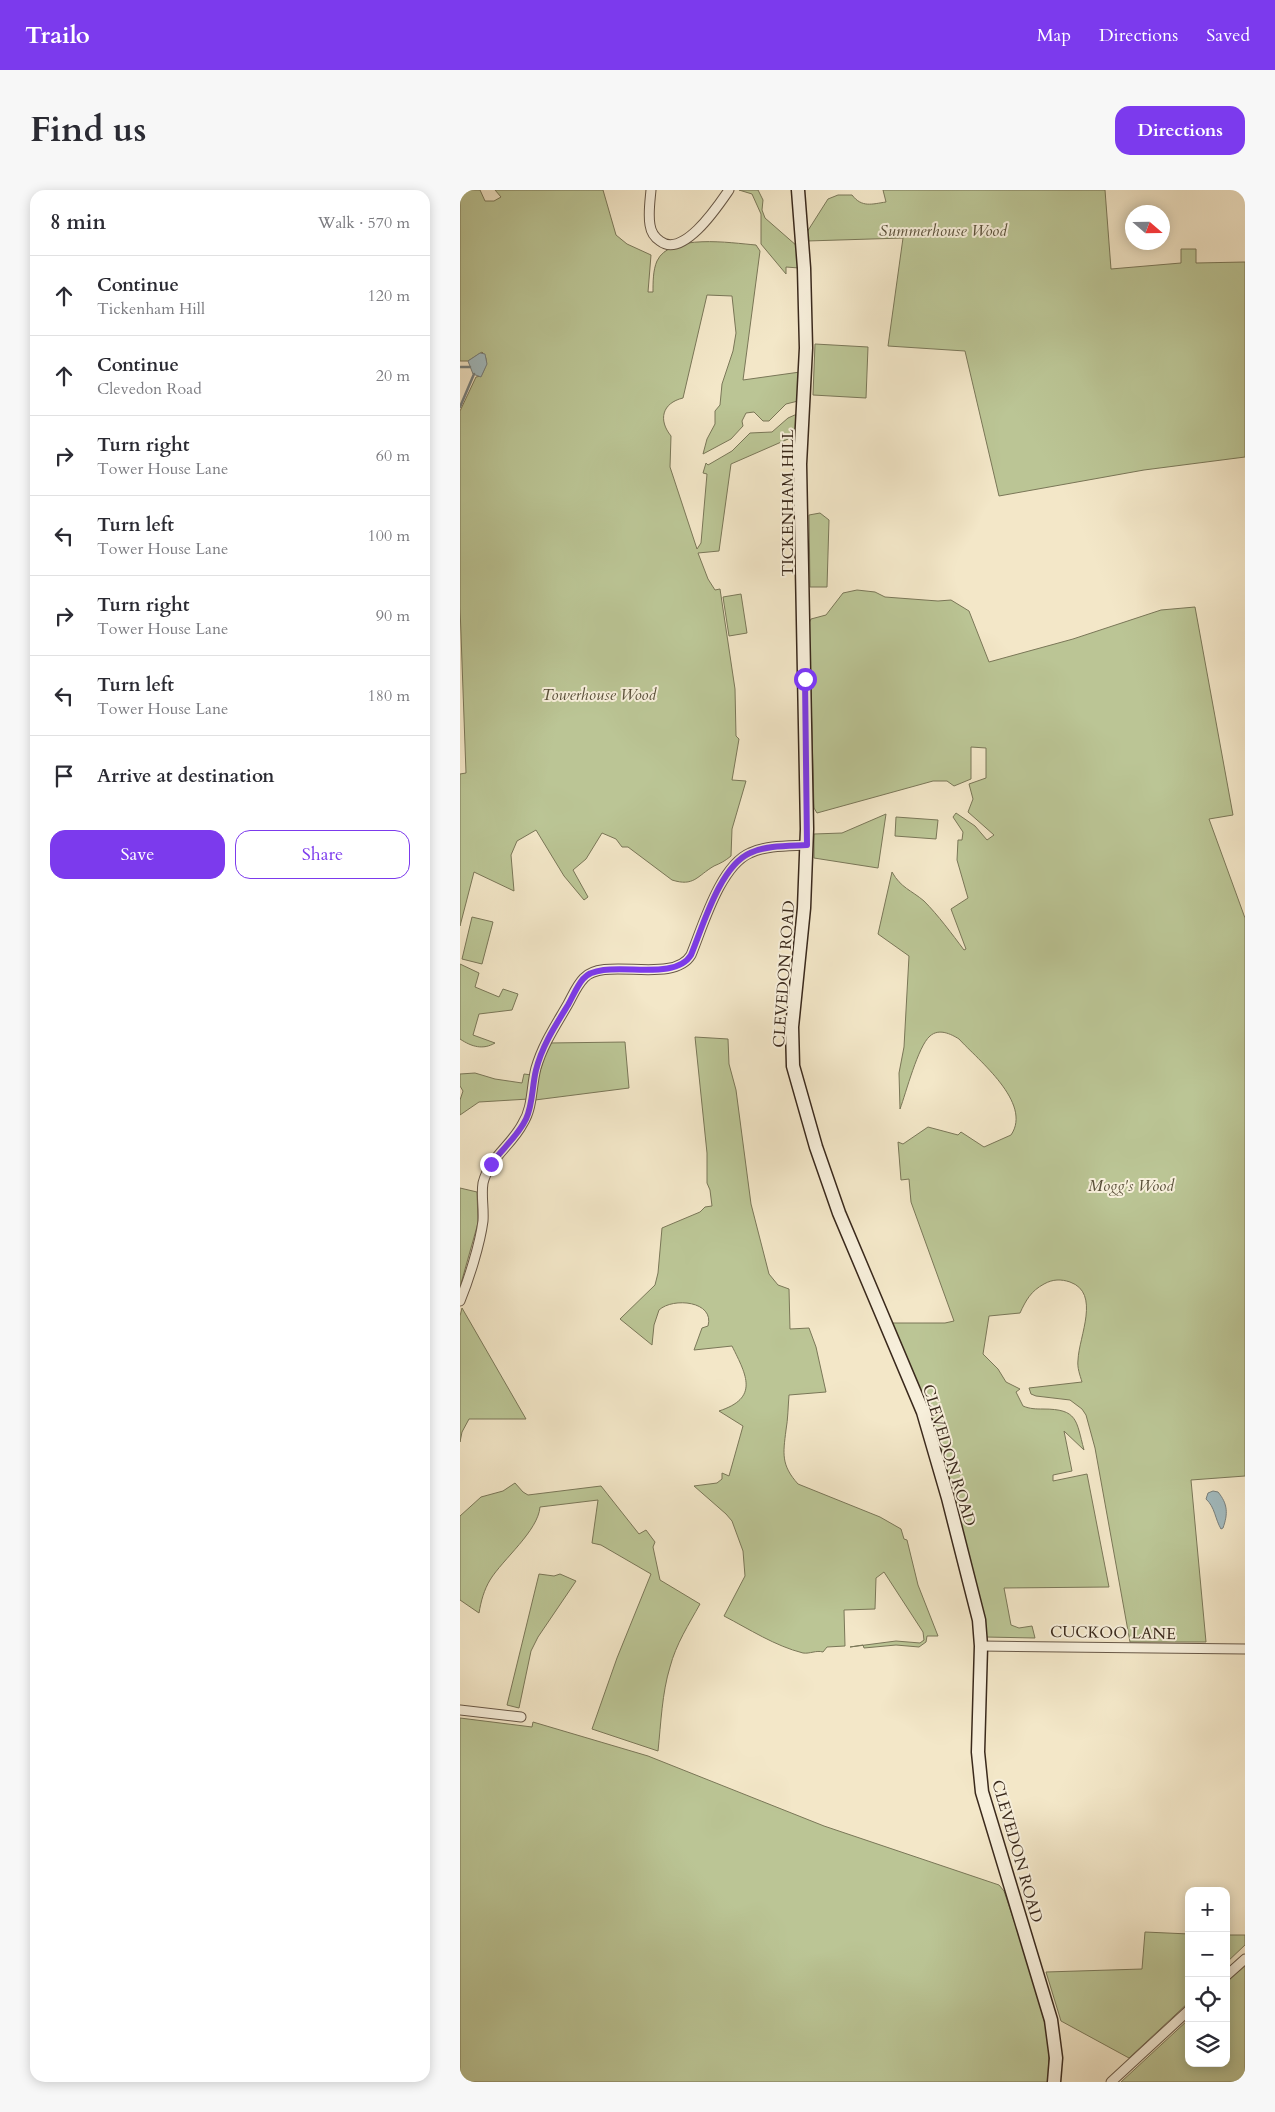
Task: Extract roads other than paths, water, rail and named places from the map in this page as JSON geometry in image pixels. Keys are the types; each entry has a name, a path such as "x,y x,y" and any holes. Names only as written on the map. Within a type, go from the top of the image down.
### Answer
{"main road":[{"name":"TICKENHAM HILL","path":"798,190 804,268 806,348 800,464 807,816"},
{"name":"CLEVEDON ROAD","path":"807,816 804,908 792,1027 792,1048 796,1079 816,1147 840,1213 923,1412 971,1587 979,1620 981,1646 978,1752 982,1792 1051,2020 1056,2058 1054,2082"}],"street":[{"path":"651,190 650,224 652,232 660,241 669,245 686,239 695,232 729,190"},
{"path":"460,1301 482,1228 484,1212 482,1191 486,1174 491,1164 518,1132 527,1117 536,1070 544,1047 583,979 595,972 651,970 672,967 687,962 720,887 737,862 744,856 759,850 807,845"},
{"name":"CUCKOO LANE","path":"981,1646 1245,1649"},
{"path":"460,1710 521,1717"},
{"path":"1230,1972 1245,1959"},
{"path":"1111,2082 1185,2014"}],"water":[{"path":"480,353 485,354 487,364 481,377 473,374 468,361"},
{"path":"1218,1492 1221,1496 1226,1509 1226,1518 1221,1529 1206,1499 1208,1493"}],"waterway":[{"path":"460,367 470,367"},
{"path":"460,407 474,374"}],"park label":[{"name":"Summerhouse Wood","path":"943,230"},
{"name":"Towerhouse Wood","path":"599,694"},
{"name":"Mogg's Wood","path":"1131,1185"}]}
